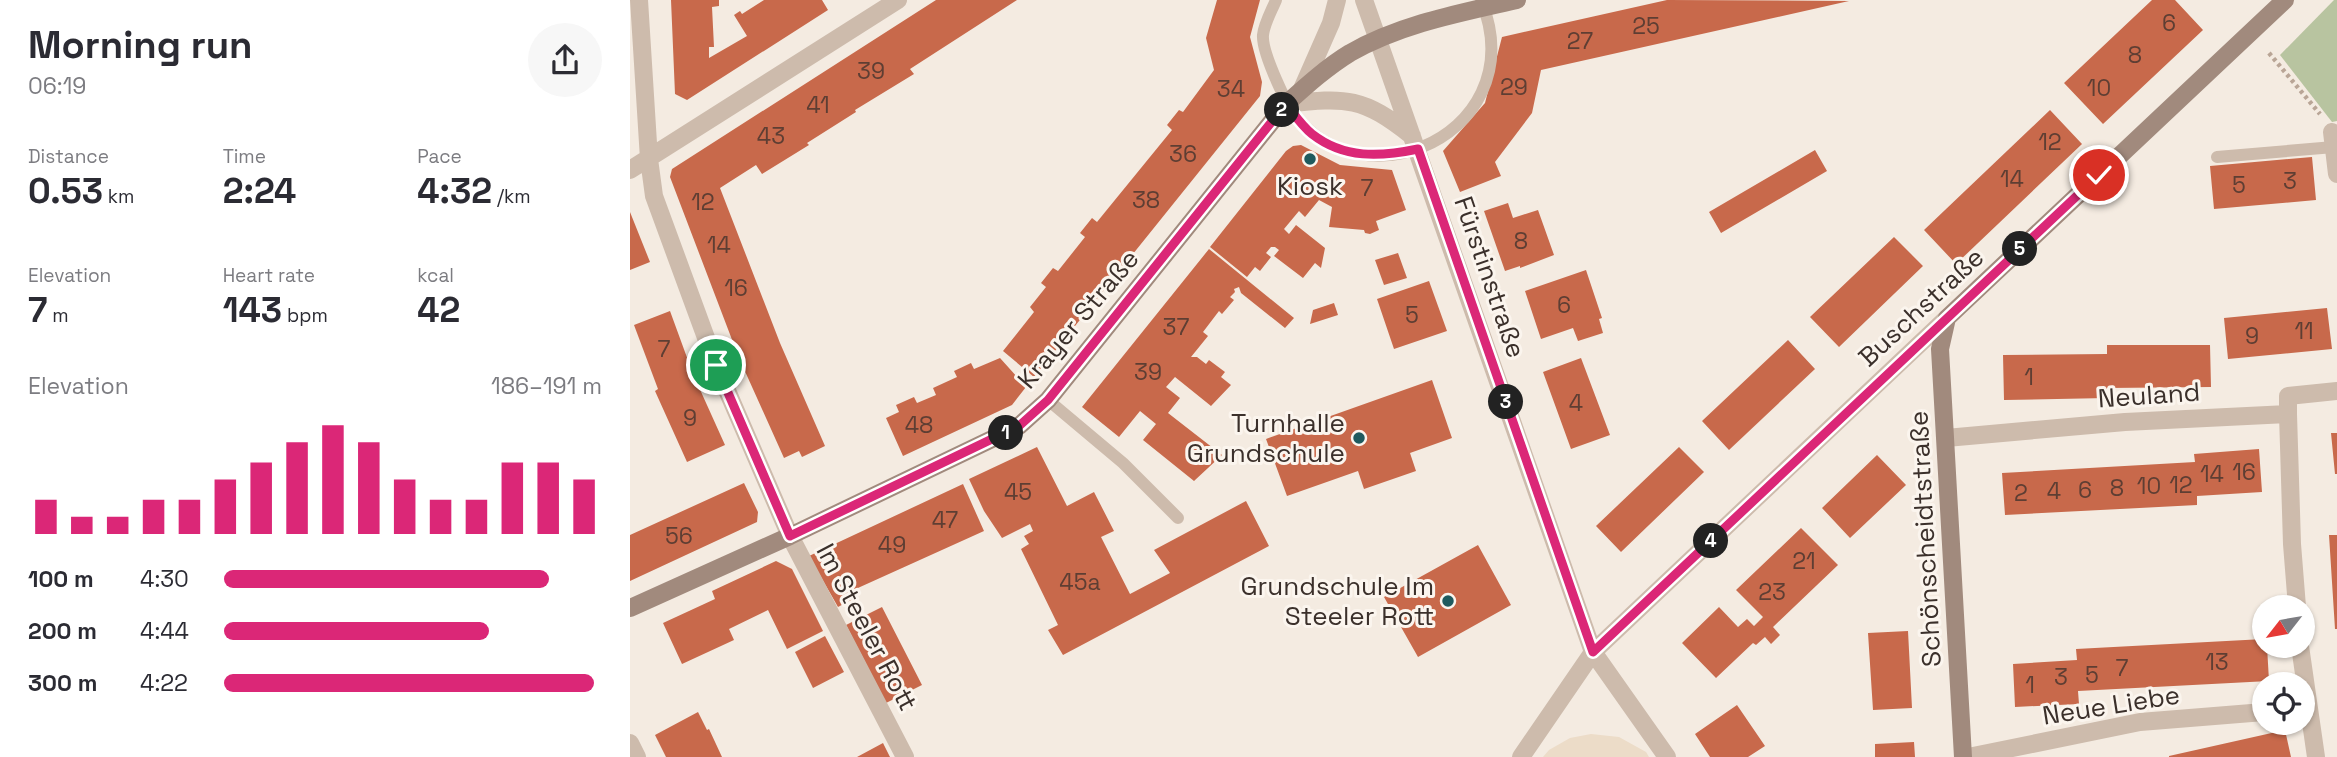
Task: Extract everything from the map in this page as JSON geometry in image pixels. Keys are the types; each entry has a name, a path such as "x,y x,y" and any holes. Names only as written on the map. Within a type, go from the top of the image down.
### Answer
{"main road":[{"name":"Krayer Straße","path":"630,608 790,536 1019,426 1048,400 1286,104 1316,77 1350,54 1417,25 1482,4 1517,0"},
{"name":"Buschstraße","path":"1947,318 2285,0"},
{"name":"Schönscheidtstraße","path":"1947,318 1940,349 1966,757"}],"street":[{"name":"Im Steeler Rott","path":"639,0 649,159 654,196 716,365 790,536 905,757"},
{"path":"630,170 898,0"},
{"path":"1302,89 1331,23 1337,0"},
{"name":"Fürstinstraße","path":"1364,0 1593,652"},
{"path":"1286,104 1339,99 1356,102 1386,115 1415,142"},
{"path":"2333,139 2337,174"},
{"name":"Buschstraße","path":"1521,757 1593,652 1947,318"},
{"path":"2296,595 2288,396 2337,391"},
{"name":"Neuland","path":"1946,438 2125,422 2288,414"},
{"path":"1593,652 1667,757"},
{"name":"Neue Liebe","path":"1966,757 2140,722 2252,713"},
{"path":"2311,735 2316,757"},
{"path":"630,743 637,757"}],"lane":[{"path":"1276,0 1263,36 1286,104 1310,133 1336,148 1387,156 1415,142 1449,134 1477,104 1488,76 1492,40 1482,4"},
{"path":"2217,157 2333,139"},
{"path":"1048,400 1123,463 1178,518"}],"path":[{"path":"2269,53 2330,126 2333,139"}],"green space":[{"path":"2337,0 2337,121 2332,122 2280,55"}],"shaded area":[{"path":"1591,734 1619,737 1646,752 1649,757 1543,757 1549,750 1570,738"}],"building":[{"path":"671,0 719,0 719,6 712,7 714,47 709,47 709,58 747,36 734,15 740,11 742,14 764,0 822,0 828,10 687,100 675,94"},
{"path":"936,0 1017,0 910,69 914,74 855,110 856,112 807,143 809,145 762,174 756,165 720,188 780,343 825,446 802,457 799,451 784,458 739,358 670,177 672,169"},
{"path":"1217,0 1260,0 1250,37 1262,82 1260,96 1034,377 1003,351 1034,312 1030,307 1046,287 1041,283 1053,268 1058,271 1085,237 1080,233 1092,218 1097,222 1172,130 1167,125 1179,110 1183,112 1214,70 1206,38"},
{"path":"1667,0 1849,1 1541,70 1532,113 1495,162 1501,176 1460,192 1443,151 1485,103 1502,37"},
{"path":"2152,0 2175,0 2203,30 2103,124 2064,83"},
{"path":"2050,110 2082,144 1956,264 1924,230"},
{"path":"1301,145 1340,165 1392,170 1406,210 1376,221 1379,230 1370,234 1364,230 1329,227 1332,207 1319,200 1305,217 1299,211 1284,229 1289,234 1296,225 1325,248 1321,268 1315,263 1303,278 1274,256 1279,250 1271,247 1266,253 1271,257 1260,271 1255,267 1247,277 1210,247 1286,151"},
{"path":"1815,150 1827,171 1721,233 1709,212"},
{"path":"2312,157 2316,200 2214,209 2210,166"},
{"path":"1508,203 1513,218 1538,210 1554,255 1505,271 1484,211"},
{"path":"630,212 650,262 630,270"},
{"path":"1894,237 1923,266 1839,347 1810,317"},
{"path":"1209,249 1294,318 1285,328 1241,293 1239,287 1234,289 1235,292 1230,297 1234,300 1222,314 1219,311 1203,332 1208,336 1191,357 1197,357 1206,364 1209,360 1225,372 1221,377 1231,385 1211,406 1175,377 1166,387 1180,398 1168,413 1222,455 1194,481 1143,440 1156,424 1140,411 1119,437 1082,407"},
{"path":"1398,253 1407,278 1384,285 1375,260"},
{"path":"1586,270 1602,318 1599,319 1603,333 1578,341 1573,328 1541,339 1525,291"},
{"path":"1429,281 1447,331 1394,349 1377,299"},
{"path":"1334,303 1338,315 1310,324 1313,310"},
{"path":"2327,308 2332,349 2228,359 2224,318"},
{"path":"670,311 693,374 725,445 687,462 655,391 658,389 634,325"},
{"path":"1788,340 1815,369 1729,450 1702,421"},
{"path":"2107,345 2210,345 2211,387 2107,388 2107,398 2004,400 2003,355 2107,354"},
{"path":"1000,358 1026,387 1012,405 903,456 886,418 899,412 896,405 914,397 917,403 936,395 933,388 957,377 954,371 971,363 974,369"},
{"path":"1581,358 1610,435 1571,449 1543,372"},
{"name":"Turnhalle Grundschule","path":"1432,380 1452,438 1410,453 1416,471 1364,489 1358,471 1287,496 1266,439"},
{"path":"2331,433 2337,433 2337,474 2335,474"},
{"path":"1037,447 1067,506 1094,492 1114,531 1101,537 1130,594 1170,573 1154,550 1246,501 1269,546 1063,655 1048,630 1058,625 1021,549 1029,544 1024,536 1033,531 1030,524 1002,538 984,511 969,479"},
{"path":"1679,447 1704,472 1621,552 1596,526"},
{"path":"2259,449 2262,492 2197,496 2197,505 2005,515 2002,473 2195,462 2194,454"},
{"path":"1877,455 1906,485 1850,538 1822,508"},
{"path":"744,483 758,512 757,522 630,581 630,535"},
{"path":"963,484 984,531 849,592 853,599 838,607 809,556"},
{"path":"1801,528 1838,565 1773,627 1780,635 1771,644 1765,637 1756,645 1753,643 1716,678 1682,643 1719,607 1738,627 1747,619 1754,626 1763,617 1736,590"},
{"path":"2329,535 2337,535 2337,629 2335,629"},
{"name":"Grundschule Im Steeler Rott","path":"1478,545 1511,605 1418,657 1384,597"},
{"path":"776,561 792,569 823,631 787,649 768,610 729,629 734,640 682,664 663,623 715,599 712,591"},
{"path":"882,607 922,685 886,703 846,625"},
{"path":"1908,631 1912,708 1873,710 1868,633"},
{"path":"825,636 844,672 813,688 795,652"},
{"path":"2252,640 2252,658 2268,658 2268,672 2252,672 2252,682 2078,691 2079,704 2015,707 2013,664 2077,660 2076,649"},
{"path":"1737,705 1765,746 1748,757 1710,757 1695,734"},
{"path":"698,712 722,757 666,757 655,735"},
{"path":"2263,735 2286,735 2291,757 2169,757"},
{"path":"1914,742 1915,757 1875,757 1875,744"},
{"path":"883,743 890,757 857,757"}],"place":[{"name":"Kiosk","path":"1310,159"},
{"name":"Turnhalle Grundschule","path":"1359,438"},
{"name":"Grundschule Im Steeler Rott","path":"1448,601"}],"route":[{"path":"716,365 790,536 1019,426 1048,400 1286,104 1310,133 1336,148 1387,156 1418,149 1593,652 2099,175"}]}
